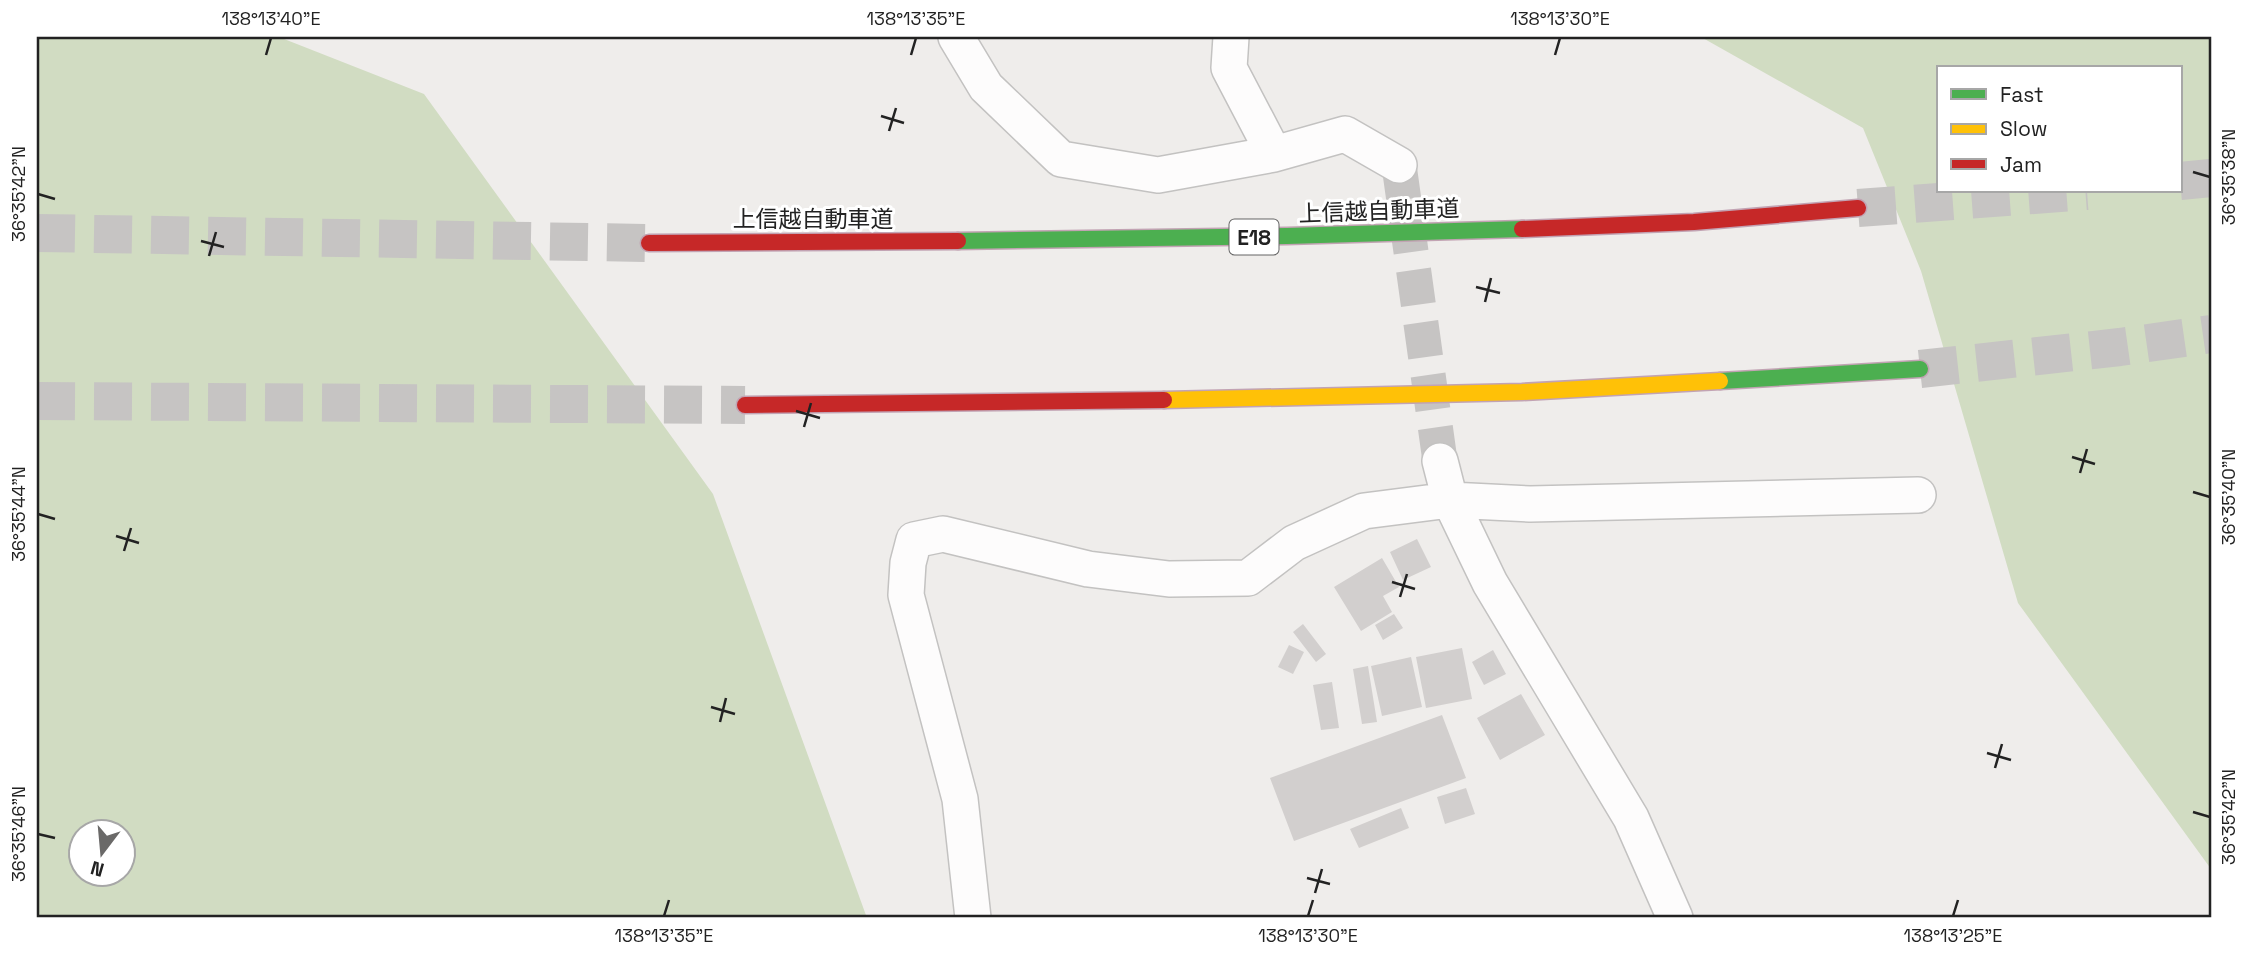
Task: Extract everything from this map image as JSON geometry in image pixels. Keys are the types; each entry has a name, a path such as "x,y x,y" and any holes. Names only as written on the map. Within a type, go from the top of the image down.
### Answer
{"highway":[{"name":"上信越自動車道","path":"649,243 992,241 1434,232 1673,223 1858,208"},
{"path":"745,405 1039,403 1443,395 1729,382 1920,369"}],"street":[{"path":"956,37 986,87 1061,159 1158,175 1274,154 1345,134 1399,165"},
{"path":"1231,37 1229,68 1274,154"},
{"path":"1440,461 1450,500 1490,583 1631,818 1675,918"},
{"path":"973,918 960,799 906,595 908,563 914,540 943,534 1088,569 1170,579 1248,578 1294,542 1364,511 1450,500 1530,504 1918,495"}],"green space":[{"path":"37,37 279,37 424,94 713,494 867,918 37,918"},
{"path":"1701,37 2211,37 2211,869 2018,603 1921,271 1863,128"}],"building":[{"path":"1417,539 1431,567 1403,580 1390,552"},
{"path":"1382,558 1399,587 1383,596 1392,612 1361,631 1334,587"},
{"path":"1394,614 1403,628 1383,640 1375,625"},
{"path":"1303,624 1326,654 1316,662 1293,632"},
{"path":"1289,645 1304,652 1293,674 1278,667"},
{"path":"1462,648 1472,699 1426,708 1416,657"},
{"path":"1493,650 1506,674 1484,685 1472,662"},
{"path":"1411,657 1422,707 1382,716 1371,666"},
{"path":"1368,666 1377,722 1362,724 1353,669"},
{"path":"1332,682 1339,728 1321,730 1313,685"},
{"path":"1521,694 1545,735 1500,760 1477,718"},
{"path":"1442,715 1466,778 1294,841 1270,778"},
{"path":"1466,788 1475,814 1445,824 1437,797"},
{"path":"1401,808 1409,828 1359,848 1350,829"}],"tunnel":[{"path":"1399,165 1440,461"},
{"path":"2182,181 2211,178"},
{"path":"1858,208 2074,192"},
{"path":"37,233 649,243"},
{"path":"1920,369 2211,334"},
{"path":"37,401 745,405"}],"traffic: fast":[{"path":"958,241 1522,229"},
{"path":"1720,381 1920,369"}],"traffic: slow":[{"path":"1164,400 1522,392 1720,381"}],"traffic: jam":[{"path":"1522,229 1694,222 1858,208"},
{"path":"649,243 958,241"},
{"path":"745,405 1164,400"}]}
